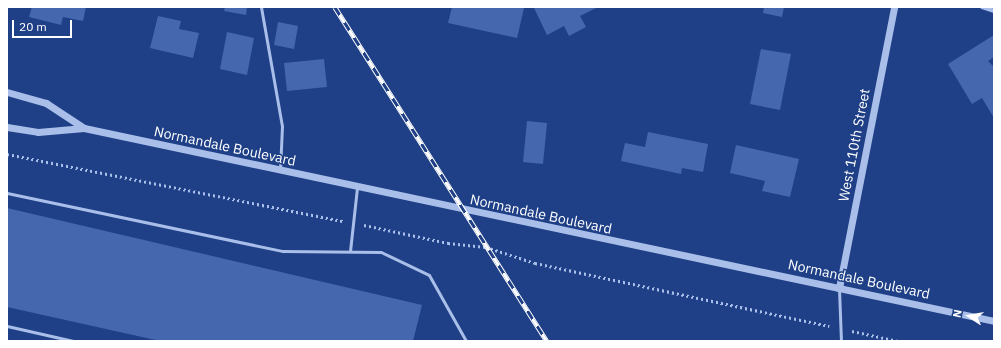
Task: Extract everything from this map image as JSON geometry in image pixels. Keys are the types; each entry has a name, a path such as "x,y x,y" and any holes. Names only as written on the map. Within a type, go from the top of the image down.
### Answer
{"street":[{"name":"West 110th Street","path":"838,288 894,7"},
{"path":"982,7 994,11"},
{"name":"Normandale Boulevard","path":"7,92 46,103 84,128"},
{"name":"Normandale Boulevard","path":"7,127 38,132 84,128 280,172 994,321"}],"lane":[{"path":"261,7 282,126 280,172"},
{"path":"350,251 357,188"},
{"path":"7,193 284,251 381,252 429,275 466,341"},
{"path":"838,288 841,341"},
{"path":"7,326 73,341"}],"path":[{"path":"7,154 448,243 486,247 535,263 898,341"}],"building":[{"path":"32,7 86,7 83,21 63,17 61,25 29,17"},
{"path":"225,7 247,7 246,15 224,11"},
{"path":"452,7 524,8 517,38 448,23"},
{"path":"598,7 580,16 586,27 569,36 564,26 547,35 534,8"},
{"path":"764,7 784,7 782,17 763,13"},
{"path":"158,16 181,21 179,29 199,33 193,58 150,48"},
{"path":"278,22 298,26 294,49 274,45"},
{"path":"227,32 254,38 247,75 220,69"},
{"path":"994,35 994,57 988,61 994,67 994,118 982,98 972,104 948,64"},
{"path":"761,49 791,54 780,110 750,104"},
{"path":"324,59 327,87 287,91 284,63"},
{"path":"527,121 547,123 543,164 523,162"},
{"path":"648,132 708,144 703,172 682,168 681,174 621,161 625,143 645,147"},
{"path":"736,145 799,159 790,197 762,191 765,181 730,173"},
{"path":"7,208 422,305 413,341 160,341 7,307"}],"railway":[{"path":"335,7 547,341"}]}
